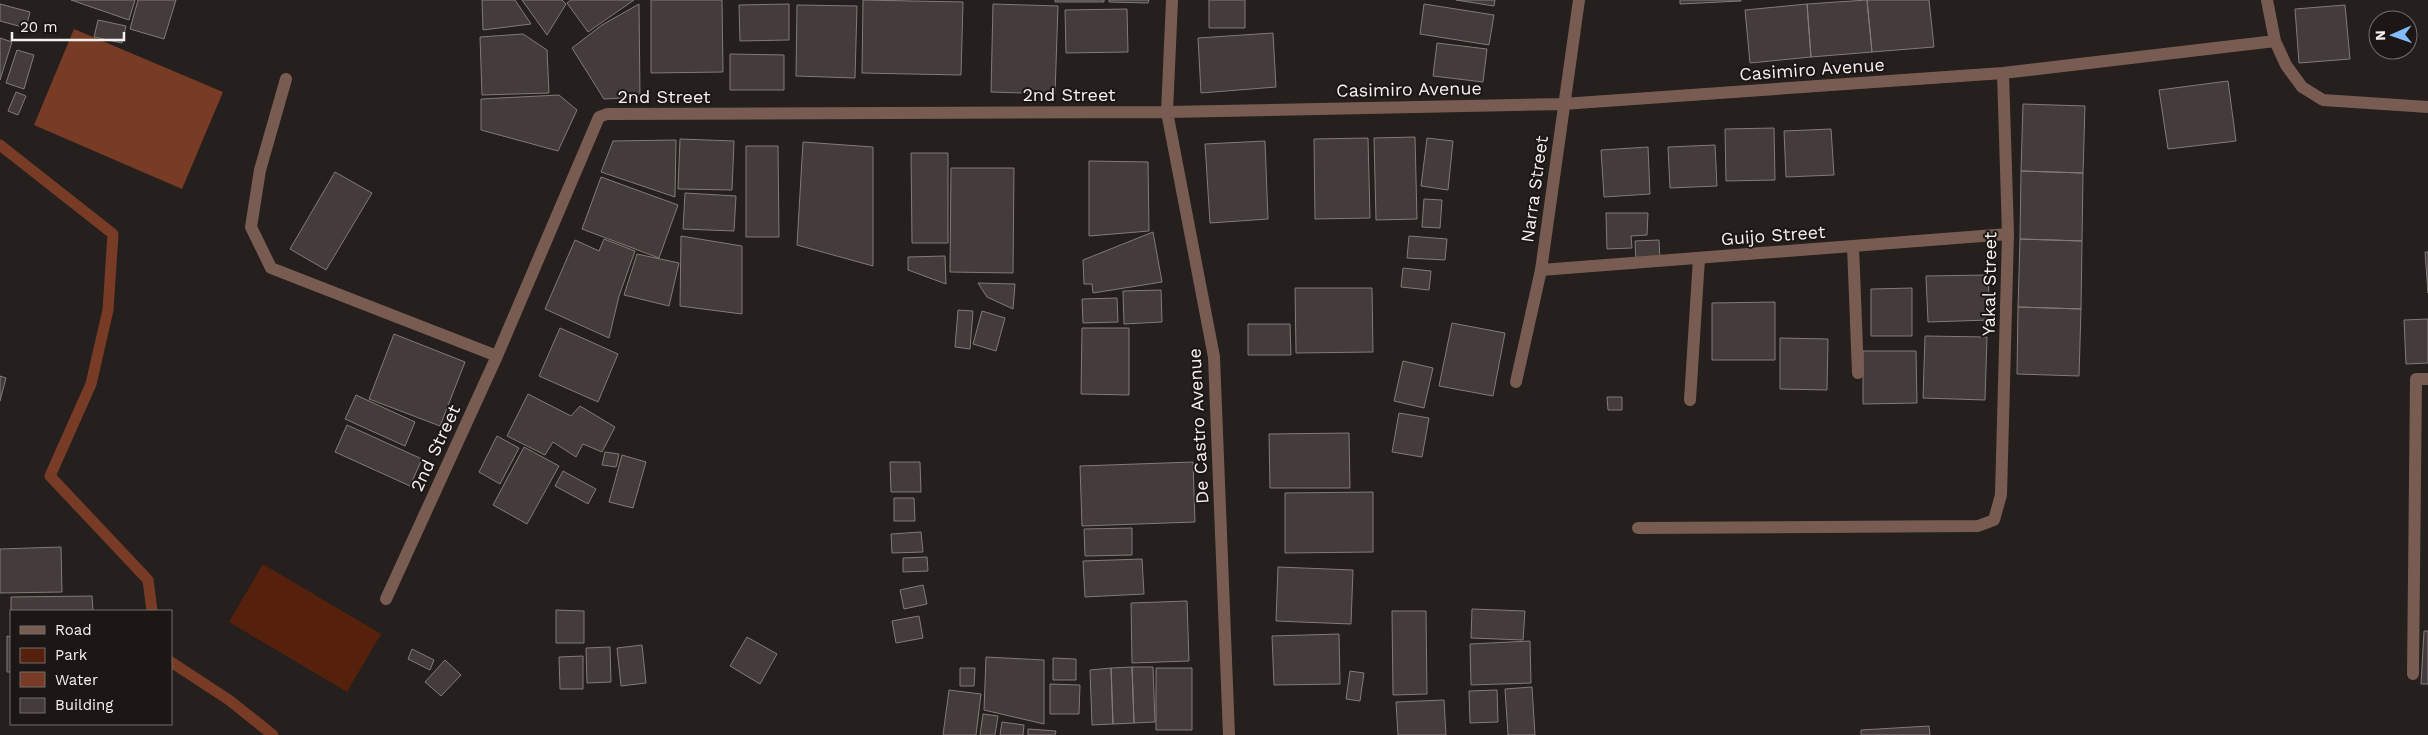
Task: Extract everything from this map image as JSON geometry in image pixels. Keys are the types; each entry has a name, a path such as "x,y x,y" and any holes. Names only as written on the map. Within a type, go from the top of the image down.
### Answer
{"street":[{"name":"De Castro Avenue","path":"1172,0 1167,112 1214,357 1229,735"},
{"name":"Narra Street","path":"1516,382 1541,270 1579,0"},
{"path":"2267,0 2274,41 2286,65 2302,87 2323,100 2428,108"},
{"name":"Casimiro Avenue","path":"1167,112 1563,104 2003,73 2274,41"},
{"name":"Yakal Street","path":"1638,528 1978,526 1994,520 2001,495 2008,234 2003,73"},
{"path":"286,79 260,170 251,226 271,268 496,356"},
{"name":"2nd Street","path":"386,599 496,356 599,118 607,114 1167,112"},
{"name":"Guijo Street","path":"1541,270 2008,234"},
{"path":"1853,246 1858,373"},
{"path":"1690,400 1699,258"},
{"path":"2413,674 2416,379 2428,378"},
{"path":"2415,504 2428,505"}],"green space":[{"path":"263,564 381,634 347,692 229,622"}],"water":[{"path":"74,29 223,92 182,189 34,125"}],"building":[{"path":"71,0 135,0 129,20"},
{"path":"138,0 176,0 164,39 130,29"},
{"path":"482,0 515,0 531,24 483,30"},
{"path":"522,0 562,0 566,4 547,35"},
{"path":"571,0 634,0 588,32 567,3"},
{"path":"651,0 722,0 723,72 651,73"},
{"path":"863,0 963,2 961,75 862,73"},
{"path":"1055,0 1104,0 1104,2 1055,2"},
{"path":"1109,0 1149,0 1148,3 1109,2"},
{"path":"1209,0 1245,0 1245,28 1209,28"},
{"path":"1456,0 1495,0 1494,6"},
{"path":"1680,0 1741,0 1741,1 1680,4"},
{"path":"1867,0 1872,52 1811,57 1807,4"},
{"path":"1867,0 1929,0 1934,47 1872,52"},
{"path":"0,4 30,12 26,28 0,21"},
{"path":"639,4 640,97 604,99 572,48 602,25"},
{"path":"789,4 789,40 740,41 739,5"},
{"path":"993,4 1058,6 1055,94 991,92"},
{"path":"1424,4 1494,15 1489,45 1420,34"},
{"path":"1807,4 1811,57 1750,63 1745,10"},
{"path":"797,5 857,6 855,78 796,76"},
{"path":"2345,5 2350,59 2299,63 2295,9"},
{"path":"1127,9 1128,52 1066,53 1065,10"},
{"path":"98,20 126,26 122,43 94,37"},
{"path":"1273,33 1276,87 1201,93 1198,38"},
{"path":"523,34 547,50 549,93 482,95 480,37"},
{"path":"0,38 12,42 0,80"},
{"path":"1437,43 1487,49 1483,82 1433,76"},
{"path":"17,50 34,55 24,89 6,83"},
{"path":"730,54 784,55 784,90 730,90"},
{"path":"2228,81 2236,141 2168,149 2159,90"},
{"path":"16,92 26,96 18,115 8,111"},
{"path":"559,95 577,110 558,151 481,130 481,99"},
{"path":"2023,104 2085,106 2083,173 2021,171"},
{"path":"1774,128 1775,180 1726,181 1725,129"},
{"path":"1831,129 1834,175 1786,177 1784,131"},
{"path":"1415,137 1417,219 1376,220 1374,138"},
{"path":"1368,138 1370,218 1315,219 1314,139"},
{"path":"1427,138 1453,141 1448,190 1421,186"},
{"path":"680,139 734,141 732,190 678,189"},
{"path":"676,140 675,197 601,172 613,141"},
{"path":"1265,141 1268,219 1210,223 1205,144"},
{"path":"803,142 873,147 873,266 797,245"},
{"path":"1715,145 1717,186 1670,188 1668,147"},
{"path":"746,146 778,146 779,237 746,237"},
{"path":"1648,147 1650,194 1604,197 1601,150"},
{"path":"911,153 948,153 948,243 912,243"},
{"path":"1089,161 1148,162 1149,231 1089,236"},
{"path":"951,168 1014,168 1013,273 950,272"},
{"path":"2021,171 2083,173 2082,241 2020,239"},
{"path":"335,172 372,193 326,270 290,249"},
{"path":"601,177 678,205 659,258 582,229"},
{"path":"685,193 736,196 734,231 683,229"},
{"path":"1424,199 1442,200 1440,228 1422,227"},
{"path":"1606,213 1648,213 1647,235 1631,236 1632,248 1607,249"},
{"path":"1153,232 1162,282 1093,293 1092,284 1084,284 1083,260"},
{"path":"681,236 742,246 742,314 680,306"},
{"path":"1409,236 1447,239 1445,260 1407,258"},
{"path":"604,239 635,251 619,296 609,338 545,309 575,240 599,251"},
{"path":"2020,239 2082,241 2081,309 2018,307"},
{"path":"1659,240 1660,260 1636,261 1635,241"},
{"path":"2425,252 2428,252 2428,293"},
{"path":"637,254 679,263 669,306 624,295"},
{"path":"945,256 946,284 908,270 908,257"},
{"path":"1403,268 1431,271 1429,290 1401,287"},
{"path":"1988,275 1990,320 1928,322 1926,276"},
{"path":"978,283 1015,284 1013,309 987,297"},
{"path":"1295,288 1372,288 1373,352 1296,353"},
{"path":"1912,288 1912,336 1871,336 1871,289"},
{"path":"1161,290 1162,322 1124,324 1123,291"},
{"path":"1117,298 1118,322 1083,323 1082,299"},
{"path":"1775,302 1775,360 1712,360 1712,303"},
{"path":"2018,307 2081,309 2079,376 2017,374"},
{"path":"958,310 973,311 970,349 955,347"},
{"path":"982,311 1005,318 996,351 973,344"},
{"path":"2428,319 2428,363 2406,364 2404,320"},
{"path":"1452,323 1505,333 1493,396 1439,386"},
{"path":"1248,324 1290,324 1291,355 1248,355"},
{"path":"560,328 618,354 598,402 539,376"},
{"path":"1082,328 1129,328 1129,395 1081,394"},
{"path":"394,334 465,362 440,426 369,399"},
{"path":"1925,336 1987,337 1985,400 1923,398"},
{"path":"1780,338 1828,339 1827,390 1780,389"},
{"path":"1863,351 1916,351 1917,403 1863,404"},
{"path":"1403,361 1433,368 1424,408 1394,401"},
{"path":"0,376 6,378 0,401"},
{"path":"528,394 571,416 580,406 615,427 602,452 583,444 576,457 553,442 545,455 507,436"},
{"path":"356,395 415,422 405,446 345,419"},
{"path":"1607,397 1622,397 1622,410 1608,410"},
{"path":"1399,413 1429,418 1422,457 1392,452"},
{"path":"347,425 422,459 410,486 335,452"},
{"path":"1349,433 1350,488 1270,488 1269,434"},
{"path":"497,436 519,448 500,484 479,472"},
{"path":"524,447 559,466 527,524 493,505"},
{"path":"605,452 619,454 616,467 602,465"},
{"path":"622,455 646,462 633,508 609,502"},
{"path":"890,462 920,462 921,492 891,492"},
{"path":"1193,462 1195,522 1082,526 1080,466"},
{"path":"563,471 596,489 588,504 555,486"},
{"path":"1373,492 1373,552 1285,553 1285,493"},
{"path":"894,498 914,498 915,521 894,521"},
{"path":"1132,528 1132,555 1085,556 1084,529"},
{"path":"921,532 923,552 892,553 891,534"},
{"path":"61,547 62,592 0,593 0,549"},
{"path":"927,557 928,571 903,572 903,558"},
{"path":"1142,559 1144,594 1085,597 1083,561"},
{"path":"1278,567 1353,570 1351,624 1276,621"},
{"path":"923,585 927,604 904,609 900,590"},
{"path":"92,596 93,610 11,610 11,597"},
{"path":"1187,601 1189,661 1132,663 1131,603"},
{"path":"1472,609 1525,611 1523,640 1471,638"},
{"path":"556,610 584,611 584,643 556,643"},
{"path":"1392,611 1426,611 1427,694 1393,695"},
{"path":"919,616 923,638 896,643 892,621"},
{"path":"2424,631 2428,631 2428,684 2421,684"},
{"path":"1339,634 1340,684 1274,685 1272,636"},
{"path":"7,636 10,637 10,672 7,672"},
{"path":"747,637 777,654 760,684 730,666"},
{"path":"1530,641 1531,683 1471,685 1470,644"},
{"path":"642,645 646,683 621,686 617,648"},
{"path":"610,647 611,682 587,683 586,648"},
{"path":"412,649 434,660 430,670 408,659"},
{"path":"583,656 583,689 560,689 559,657"},
{"path":"986,657 1044,660 1044,724 984,710"},
{"path":"1053,658 1076,659 1076,680 1053,680"},
{"path":"445,660 461,675 441,696 425,682"},
{"path":"1132,667 1134,723 1113,724 1111,668"},
{"path":"1132,667 1153,667 1155,722 1134,723"},
{"path":"960,668 975,668 974,686 960,686"},
{"path":"1111,668 1113,724 1092,725 1090,670"},
{"path":"1156,668 1192,668 1192,730 1156,730"},
{"path":"1350,671 1364,673 1360,701 1346,699"},
{"path":"1050,684 1080,685 1079,714 1050,714"},
{"path":"1532,687 1535,735 1508,735 1505,689"},
{"path":"949,690 981,694 976,735 943,735"},
{"path":"1497,690 1498,722 1470,723 1469,691"},
{"path":"1444,700 1446,735 1398,735 1396,702"},
{"path":"983,714 998,716 995,735 980,735"},
{"path":"1002,722 1024,725 1023,735 1000,735"},
{"path":"1929,726 1930,735 1861,735 1861,730"},
{"path":"1028,729 1056,731 1055,735 1028,735"}],"waterway":[{"path":"0,145 113,234 108,310 91,384 50,476 148,580 152,610"},
{"path":"172,663 229,700 273,735"}]}
